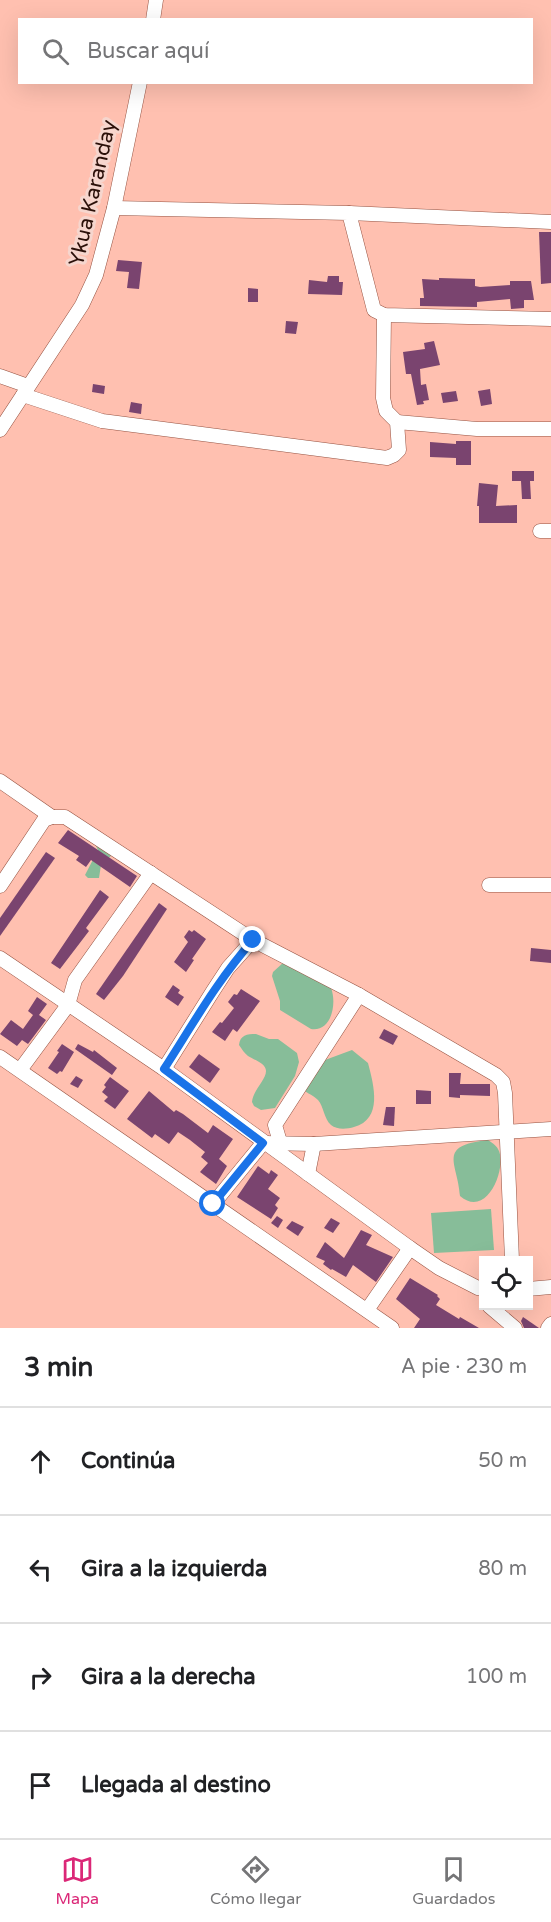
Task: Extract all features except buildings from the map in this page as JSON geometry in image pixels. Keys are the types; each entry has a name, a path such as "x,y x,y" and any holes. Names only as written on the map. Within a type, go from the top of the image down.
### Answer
{"street":[{"path":"153,18 156,0"},
{"name":"Ykua Karanday","path":"0,430 89,294 114,208 140,84"},
{"path":"114,208 349,213 551,222"},
{"path":"349,213 374,310 384,315 551,319"},
{"path":"384,315 383,398 386,411 397,422 477,429 551,429"},
{"path":"0,376 25,390 102,421 387,458 399,450 397,422"},
{"path":"0,781 52,817"},
{"path":"0,886 44,820 52,817 65,817 253,940 359,995 496,1075 503,1082 505,1093 512,1256"},
{"path":"20,1070 68,1005 75,980 152,873"},
{"path":"489,885 551,885"},
{"path":"164,1069 228,969 253,940"},
{"path":"0,958 164,1069 410,1248 439,1268 479,1290"},
{"path":"53,993 75,980"},
{"path":"280,1142 275,1125 359,995"},
{"path":"0,1057 392,1328"},
{"path":"213,1204 263,1143 314,1143 551,1129"},
{"path":"308,1174 314,1143"},
{"path":"367,1310 410,1248"},
{"path":"533,1289 551,1287"},
{"path":"495,1310 515,1328"},
{"path":"548,1328 551,1324"}],"green space":[{"path":"95,845 112,855 101,865 99,878 88,878 85,875 98,850"},
{"path":"284,962 331,988 333,1008 324,1026 311,1029 280,1010 280,1001 272,976 273,972"},
{"path":"256,1034 269,1039 278,1039 297,1053 299,1062 295,1076 275,1108 261,1110 252,1102 266,1071 262,1064 247,1055 239,1045 245,1036"},
{"path":"352,1050 368,1063 374,1091 373,1109 363,1123 345,1129 333,1127 318,1100 300,1086 325,1060"},
{"path":"488,1140 497,1148 500,1157 498,1177 487,1196 479,1201 470,1202 460,1196 454,1165 456,1151 461,1146"},
{"path":"491,1209 494,1250 434,1253 431,1213"}],"route":[{"path":"213,1204 263,1143 164,1069 228,969 253,940"}]}
